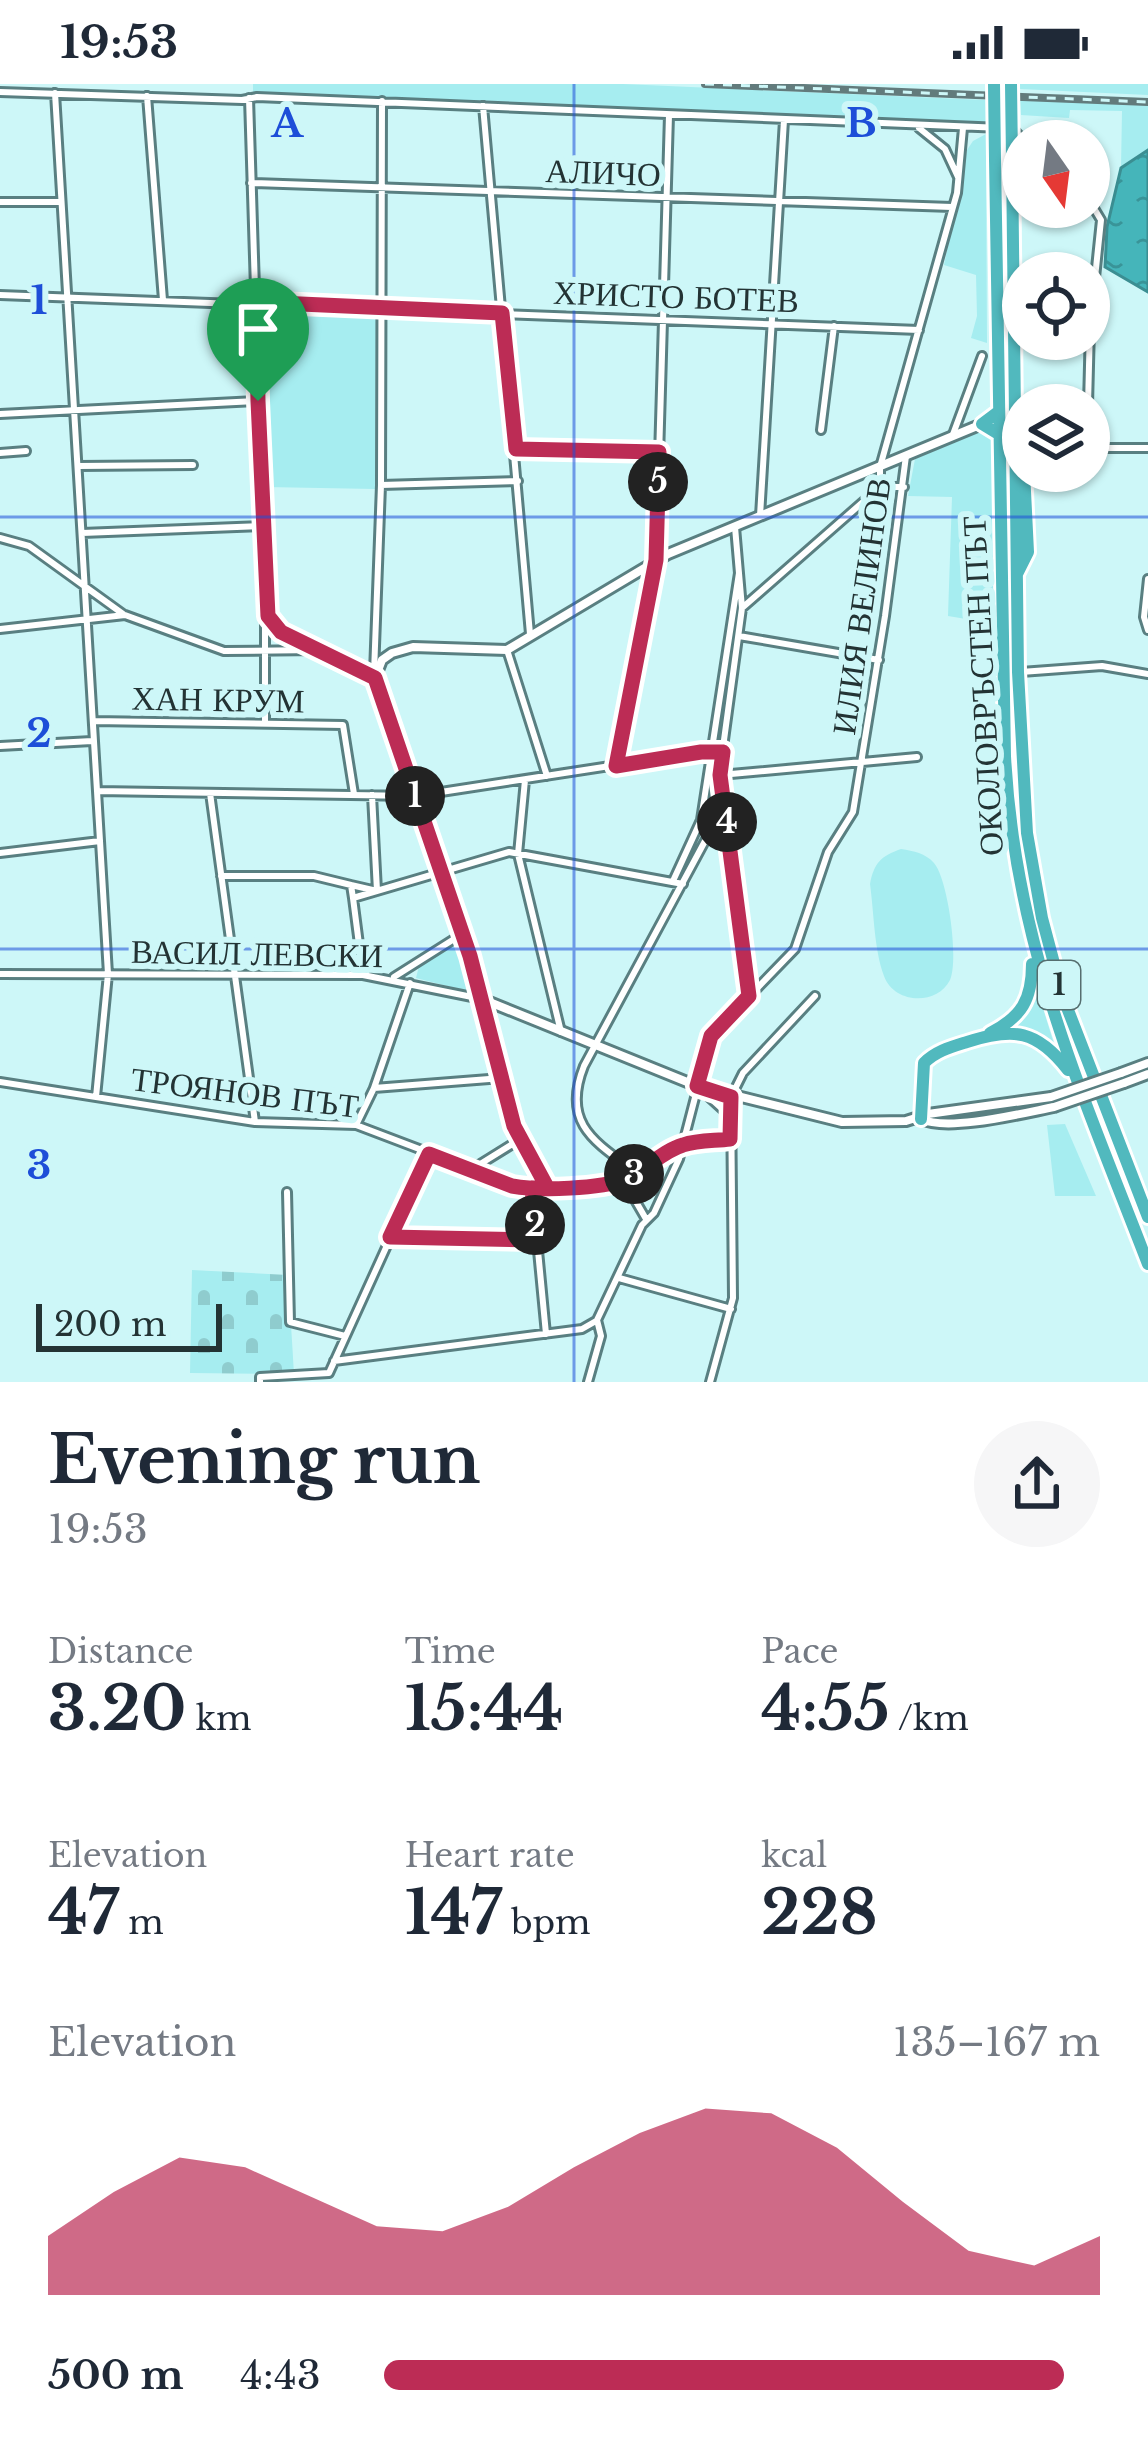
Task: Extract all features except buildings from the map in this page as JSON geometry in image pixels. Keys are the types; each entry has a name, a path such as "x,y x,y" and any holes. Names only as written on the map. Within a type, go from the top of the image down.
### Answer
{"highway":[{"name":"ОКОЛОВРЪСТЕН ПЪТ","path":"994,84 1005,384"},
{"name":"ОКОЛОВРЪСТЕН ПЪТ","path":"1007,384 1011,84"},
{"path":"1000,435 982,424 1002,412"},
{"name":"ОКОЛОВРЪСТЕН ПЪТ","path":"1002,427 1006,782 1015,855 1033,946 1076,1081 1148,1264"},
{"name":"ОКОЛОВРЪСТЕН ПЪТ","path":"1011,492 1024,810 1042,918 1080,1048 1148,1217"},
{"path":"1017,575 1028,552 1025,492"},
{"path":"921,1119 921,1070 928,1057 1010,1022 1026,1005 1031,991 1033,946"},
{"path":"984,1036 1013,1034 1036,1039 1055,1053 1076,1081"},
{"path":"920,1098 937,1113"}],"street":[{"path":"0,92 382,101 1002,130"},
{"path":"55,93 108,974 96,1097"},
{"path":"147,96 163,300"},
{"path":"249,98 265,723"},
{"path":"382,101 381,485 375,678 462,934 519,1140 547,1187"},
{"path":"483,106 531,637"},
{"path":"616,766 656,560 669,115"},
{"path":"760,516 784,120"},
{"path":"912,126 930,134 945,149 959,180"},
{"path":"880,487 880,467 959,180 963,128"},
{"name":"АЛИЧО","path":"251,183 952,207"},
{"path":"0,202 60,202"},
{"path":"1088,384 1100,228"},
{"name":"ХРИСТО БОТЕВ","path":"0,295 919,330"},
{"path":"821,430 834,326"},
{"path":"952,436 982,356"},
{"path":"0,414 258,401"},
{"path":"375,678 382,661 406,648 507,650 656,560 982,424"},
{"path":"1110,448 1148,448"},
{"path":"516,449 659,452"},
{"path":"0,453 26,451"},
{"name":"ИЛИЯ ВЕЛИНОВ","path":"588,1382 601,1336 597,1320 646,1219 654,1213 682,1145 711,1036 795,949 828,852 854,812 906,456"},
{"path":"78,466 194,465"},
{"path":"381,485 518,481"},
{"path":"742,608 880,487 904,487"},
{"path":"82,533 262,526"},
{"path":"637,1173 590,1137 578,1117 578,1081 712,829 742,608 735,527"},
{"path":"0,538 29,546 124,615 224,651 320,650"},
{"path":"672,882 698,831 740,564"},
{"path":"1147,627 1148,579"},
{"path":"265,607 281,632 375,678"},
{"path":"0,629 124,615"},
{"path":"739,637 879,660"},
{"path":"507,650 548,776"},
{"path":"1018,672 1102,666 1148,674"},
{"name":"ХАН КРУМ","path":"93,721 343,724 354,795"},
{"name":"ХАН КРУМ","path":"0,746 94,741"},
{"path":"97,791 415,796 723,752"},
{"path":"720,775 917,757"},
{"path":"720,775 749,996"},
{"path":"525,780 518,854 561,1031"},
{"path":"210,793 255,1122"},
{"path":"372,795 377,891"},
{"path":"0,853 100,842"},
{"path":"352,898 503,852 683,884"},
{"path":"221,876 314,876 377,891"},
{"path":"351,885 363,975"},
{"path":"393,978 462,934"},
{"name":"ВАСИЛ ЛЕВСКИ","path":"0,974 393,978 482,999 731,1097 849,1123 1053,1102"},
{"path":"356,1125 411,982"},
{"path":"710,1382 731,1309 731,1097 743,1073 815,996"},
{"path":"1122,1078 1148,1064"},
{"path":"1122,1078 1148,1074"},
{"path":"374,1088 502,1078"},
{"name":"ВАСИЛ ЛЕВСКИ","path":"921,1119 930,1124 962,1121 1053,1102 1122,1078"},
{"name":"ТРОЯНОВ ПЪТ","path":"0,1082 255,1122 356,1125 512,1186 624,1180"},
{"path":"697,1086 730,1116"},
{"path":"646,1219 624,1180 682,1145 730,1139"},
{"path":"469,1171 519,1140"},
{"path":"260,1382 260,1377 327,1374 429,1154"},
{"path":"532,1188 546,1334"},
{"path":"287,1192 290,1322 345,1336"},
{"path":"390,1237 536,1240"},
{"path":"619,1278 731,1309"},
{"path":"334,1361 588,1328 597,1320"}],"green space":[{"path":"253,84 623,84 986,100 986,124 253,92"},
{"path":"1020,84 1148,84 1148,95 1020,89"},
{"path":"1020,100 1148,104 1148,150 1121,168 1122,111 1070,110 1069,118 1021,115"},
{"path":"986,134 987,343 971,338 977,316 976,275 944,265 967,150"},
{"path":"261,307 376,310 375,489 265,487"},
{"path":"989,431 992,445 996,707 984,622 948,616 952,497 908,496 915,459"},
{"path":"901,849 934,863 948,902 953,938 950,980 926,998 906,996 889,985 878,954 870,884 880,861"},
{"path":"457,942 474,993 416,978 419,966"},
{"path":"1038,992 1054,1044 1017,1027"},
{"path":"1065,1124 1096,1196 1055,1196 1047,1125"},
{"path":"192,1270 288,1275 294,1374 190,1373"}],"water":[{"path":"1148,150 1148,292 1110,270 1110,252 1106,252 1121,168"}],"railway":[{"path":"705,84 1148,102"}],"route":[{"path":"258,401 256,302 502,313 516,449 659,452 656,560 616,766 723,752 720,775 749,996 711,1036 697,1086 731,1097 730,1139 682,1145 624,1180 602,1185 547,1187 522,1188 429,1154 390,1237 536,1240 532,1188 547,1187 514,1126 470,956 375,678 281,632 268,616 258,401"}]}
